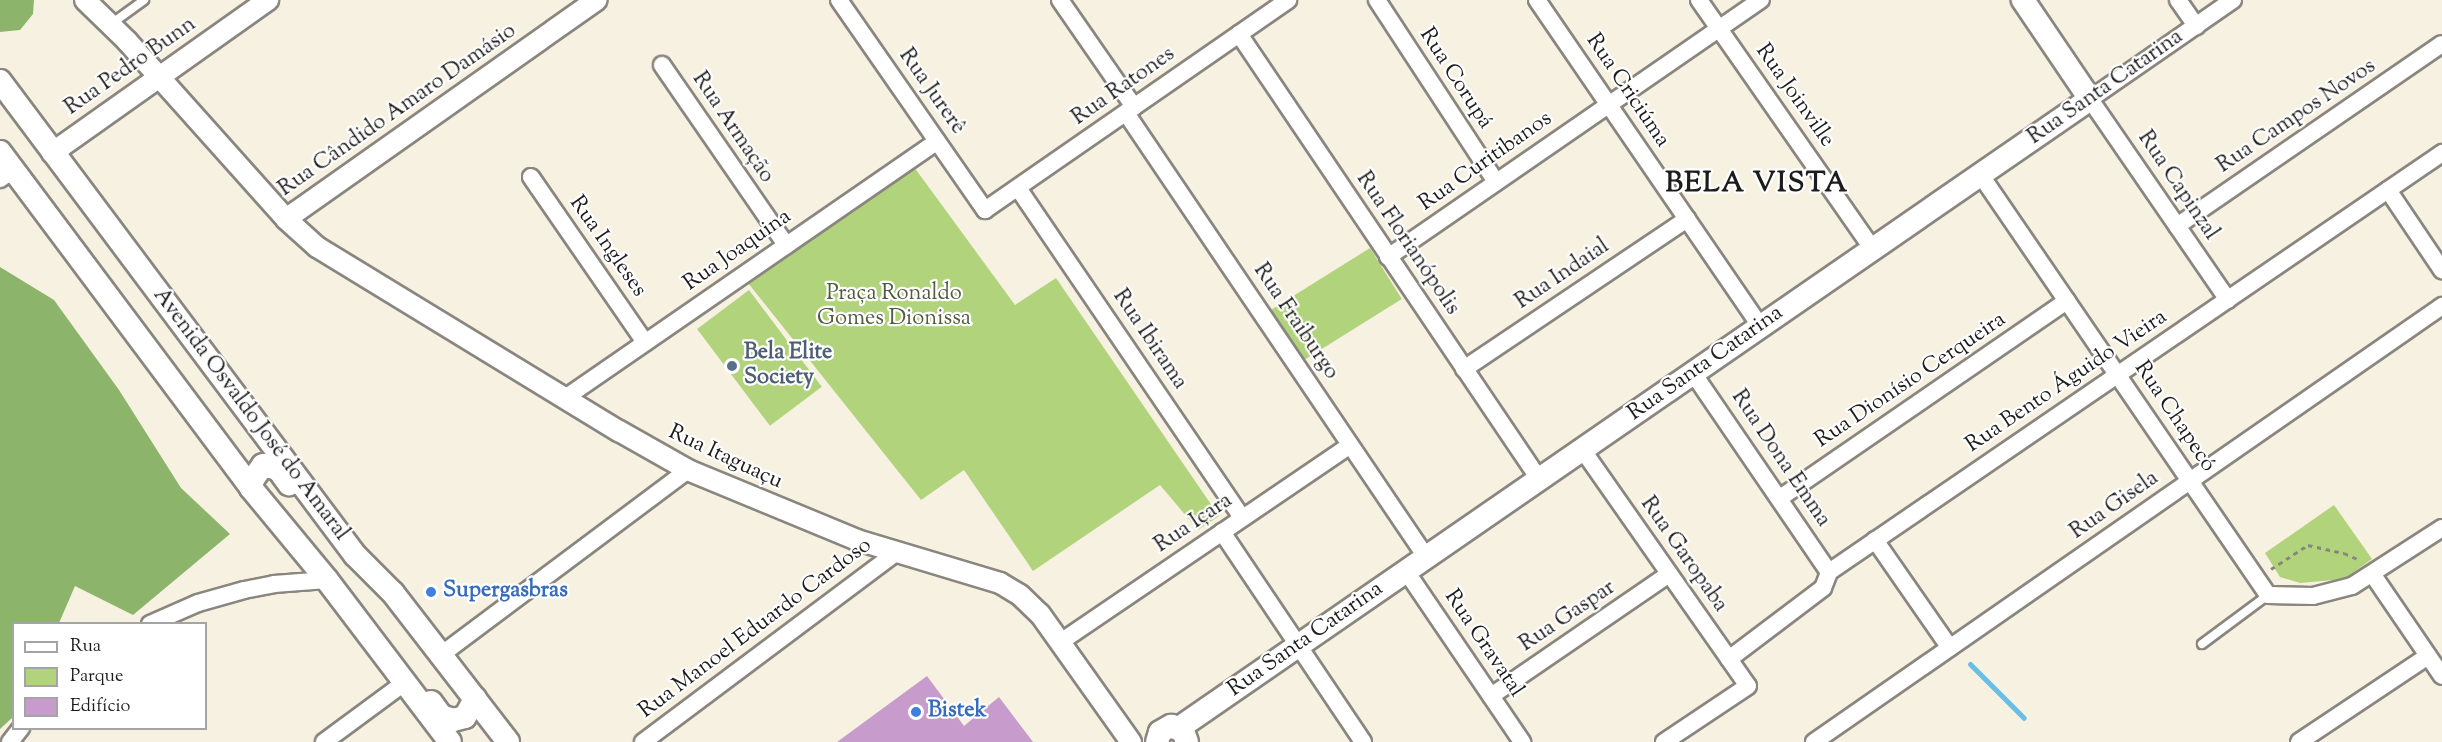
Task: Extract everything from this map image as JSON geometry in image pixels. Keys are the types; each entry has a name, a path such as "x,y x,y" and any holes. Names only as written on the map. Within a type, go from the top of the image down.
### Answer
{"main road":[{"path":"2023,0 2090,99"},
{"name":"Avenida Osvaldo José do Amaral","path":"0,81 356,555 393,593 508,742"},
{"name":"Rua Santa Catarina","path":"1157,739 1166,726 1186,737 1298,645 2090,99"},
{"name":"Avenida Osvaldo José do Amaral","path":"4,167 251,488 327,580 450,742"},
{"path":"251,488 257,471 263,465 278,469 320,526 356,555"},
{"path":"378,648 408,671 441,716 453,720 465,717 475,699"}],"street":[{"name":"Rua Itaguaçu","path":"85,0 159,76 286,219 333,258 688,470 816,525 896,553 1000,583 1031,605 1062,641 1129,738 1157,739"},
{"name":"Rua Pedro Bunn","path":"52,153 268,0"},
{"name":"Rua Cândido Amaro Damásio","path":"286,219 596,0"},
{"name":"Rua Jurerê","path":"839,0 985,210"},
{"name":"Rua Fraiburgo","path":"1060,0 1130,110 1426,557"},
{"name":"Rua Corupá","path":"1377,0 1496,182"},
{"name":"Rua Criciúma","path":"1537,0 1760,326"},
{"name":"Rua Joinville","path":"1699,0 1873,249"},
{"name":"Rua Curitibanos","path":"1388,257 1761,0"},
{"path":"2178,0 2196,26"},
{"name":"Rua Santa Catarina","path":"2090,99 2233,0"},
{"name":"Rua Ratones","path":"985,210 1282,2"},
{"name":"Rua Florianópolis","path":"1239,34 1539,479"},
{"name":"Rua Campos Novos","path":"2177,226 2442,44"},
{"name":"Rua Armação","path":"662,65 786,246"},
{"name":"Rua Capinzal","path":"2090,99 2228,300"},
{"name":"Rua Joaquina","path":"565,398 937,141"},
{"name":"Rua Bento Águido Vieira","path":"1729,659 1823,588 1829,572 2442,153"},
{"name":"Rua Chapecó","path":"1980,174 2268,595"},
{"name":"Rua Ingleses","path":"531,177 645,342"},
{"name":"Rua Ibirama","path":"1018,188 1242,518"},
{"path":"2388,190 2442,270"},
{"name":"Rua Indaial","path":"1464,369 1687,219"},
{"name":"Rua Dionísio Cerqueira","path":"1780,498 2067,301"},
{"name":"Rua Gisela","path":"1815,742 2442,306"},
{"name":"Rua Dona Emma","path":"1694,373 1829,572"},
{"name":"Rua Içara","path":"1062,641 1350,444"},
{"name":"Rua Garopaba","path":"1582,449 1748,686 1664,742"},
{"path":"442,654 688,470"},
{"path":"2268,595 2313,596 2352,586 2442,528"},
{"path":"1222,532 1363,742"},
{"path":"1875,540 1950,648"},
{"name":"Rua Manoel Eduardo Cardoso","path":"643,742 896,553"},
{"name":"Rua Gravatal","path":"1406,571 1522,742"},
{"name":"Rua Gaspar","path":"1491,696 1670,574"},
{"path":"2373,574 2442,676"},
{"path":"155,622 198,603 244,590 274,584 327,580"},
{"path":"2299,742 2428,656"},
{"path":"324,742 404,683"},
{"path":"10,742 20,730"}],"lane":[{"path":"110,24 144,0"},
{"path":"2202,644 2268,595"}],"path":[{"path":"2257,578 2308,545 2344,553 2363,561 2373,574"}],"green space":[{"path":"0,0 34,0 33,14 20,30 0,32"},
{"name":"Praça Ronaldo Gomes Dionissa","path":"914,167 1015,305 1056,278 1219,516 1198,530 1160,485 1033,571 964,470 921,500 744,278"},
{"path":"1370,248 1402,299 1302,361 1270,311"},
{"path":"0,267 54,300 119,390 181,488 230,534 133,615 75,586 59,622 12,622 12,718 0,729"},
{"path":"749,290 822,387 770,426 697,329"},
{"path":"2334,505 2372,559 2344,579 2300,583 2280,577 2265,553"}],"building":[{"name":"Bistek","path":"927,676 964,726 999,697 1033,742 837,742"}],"waterway":[{"path":"1970,664 2024,718"}],"place":[{"name":"Bela Elite Society","path":"732,366"},
{"name":"Supergasbras","path":"431,592"},
{"name":"Bistek","path":"916,712"}],"district":[{"name":"BELA VISTA","path":"1757,184"}]}
